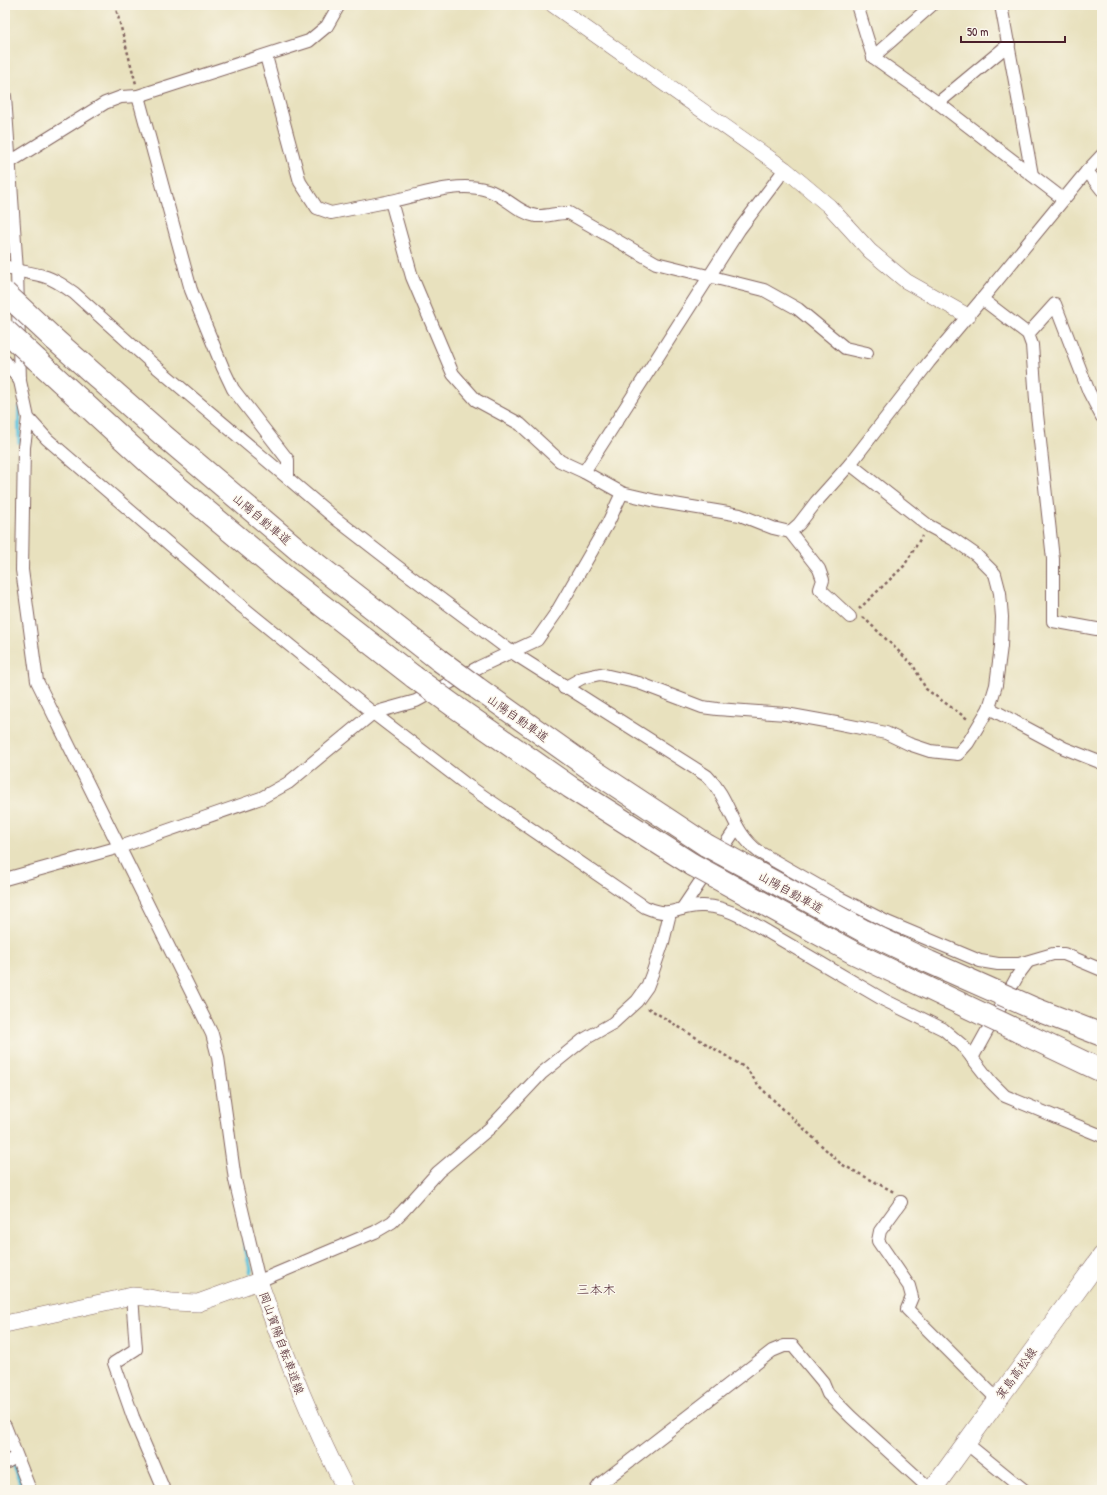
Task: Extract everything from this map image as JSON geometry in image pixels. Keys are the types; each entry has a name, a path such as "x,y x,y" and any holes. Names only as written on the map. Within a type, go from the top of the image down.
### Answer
{"highway":[{"name":"山陽自動車道","path":"5,293 54,339 164,436 296,548 439,660 588,767 706,845 799,897 929,962 1036,1006"},
{"name":"山陽自動車道","path":"5,330 161,473 283,575 414,677 570,787 693,865 854,953 1018,1030 1102,1063"},
{"path":"1036,1006 1102,1027"},
{"path":"1036,1006 1102,1035"},
{"path":"1018,1030 1102,1070"}],"main road":[{"name":"箕島高松線","path":"931,1490 1102,1256"},
{"name":"岡山賀陽自転車道線","path":"5,1324 132,1296 172,1302 198,1303 255,1282 310,1417 346,1490"}],"street":[{"path":"10,162 105,103 121,97 138,96 299,46 318,35 327,26 339,5"},
{"path":"553,5 785,169 829,206 870,251 906,281 968,316"},
{"path":"857,5 873,57 938,103 1063,199"},
{"path":"873,57 932,5"},
{"path":"1001,5 1032,175"},
{"path":"938,103 1009,44"},
{"path":"266,56 300,182 317,208 331,213 456,188 488,190 535,216 559,212 569,213 656,263 747,284 776,295 798,308 844,348 867,354"},
{"path":"5,96 17,271 20,381 28,418 24,446 22,570 37,681 117,848 212,1034 218,1057 235,1180 255,1282 375,1232 392,1222 438,1172 490,1128 542,1073 583,1040 613,1023 637,1001 652,974 663,942 670,913"},
{"path":"138,96 191,290 233,389 288,460 288,478"},
{"path":"790,532 850,464 929,362 1087,170 1102,155"},
{"path":"584,472 739,230 785,169"},
{"path":"1087,170 1102,190"},
{"path":"391,201 412,277 453,374 476,400 520,424 560,461 584,472 622,493 656,501 740,515 773,528 790,532 819,569 822,580 820,589 850,617"},
{"path":"5,266 17,271 43,276 61,283 154,365 288,478 392,562 513,653 564,688 706,776 721,791 737,827 751,846 759,852 887,922 980,961 998,964 1027,963 1042,957 1064,954 1102,970"},
{"path":"982,299 1028,334 1032,345 1038,421 1053,558 1053,621 1102,630"},
{"path":"1028,334 1055,304 1089,392 1102,417"},
{"path":"5,361 20,381"},
{"path":"28,418 47,439 228,595 373,713 467,785 645,907 658,912 670,913 700,906 710,907 734,913 744,918 884,1000 954,1036 991,1082 1006,1096 1102,1136"},
{"path":"564,688 582,678 600,674 640,683 702,706 717,709 786,714 836,722 886,733 909,744 930,751 958,754 968,743 990,708 996,685 1001,646 1000,599 995,574 976,555 953,539 929,526 850,464"},
{"path":"5,879 117,848 261,798 288,783 373,713 416,700 479,667 513,653 538,640 556,613 608,523 622,493"},
{"path":"990,708 1064,748 1102,764"},
{"path":"682,910 737,827"},
{"path":"972,1058 1018,975 1027,963"},
{"path":"901,1202 880,1231 878,1241 909,1286 912,1297 907,1309 997,1399"},
{"path":"132,1296 136,1349 114,1363 133,1417 164,1490"},
{"path":"596,1490 600,1484 686,1416 772,1351 784,1346 794,1346 823,1382 828,1394 851,1418 931,1490"},
{"path":"5,1426 11,1460 30,1490"},
{"path":"966,1443 1024,1490"}],"path":[{"path":"115,5 138,96"},
{"path":"850,617 904,566 929,526"},
{"path":"850,617 860,614 913,665 926,689 978,727"},
{"path":"637,1001 750,1071 754,1081 841,1164 894,1192 901,1202"}],"waterway":[{"path":"19,408 19,442"},
{"path":"244,1241 251,1272"},
{"path":"5,1444 23,1490"}],"district":[{"name":"三本木","path":"596,1289"}]}
